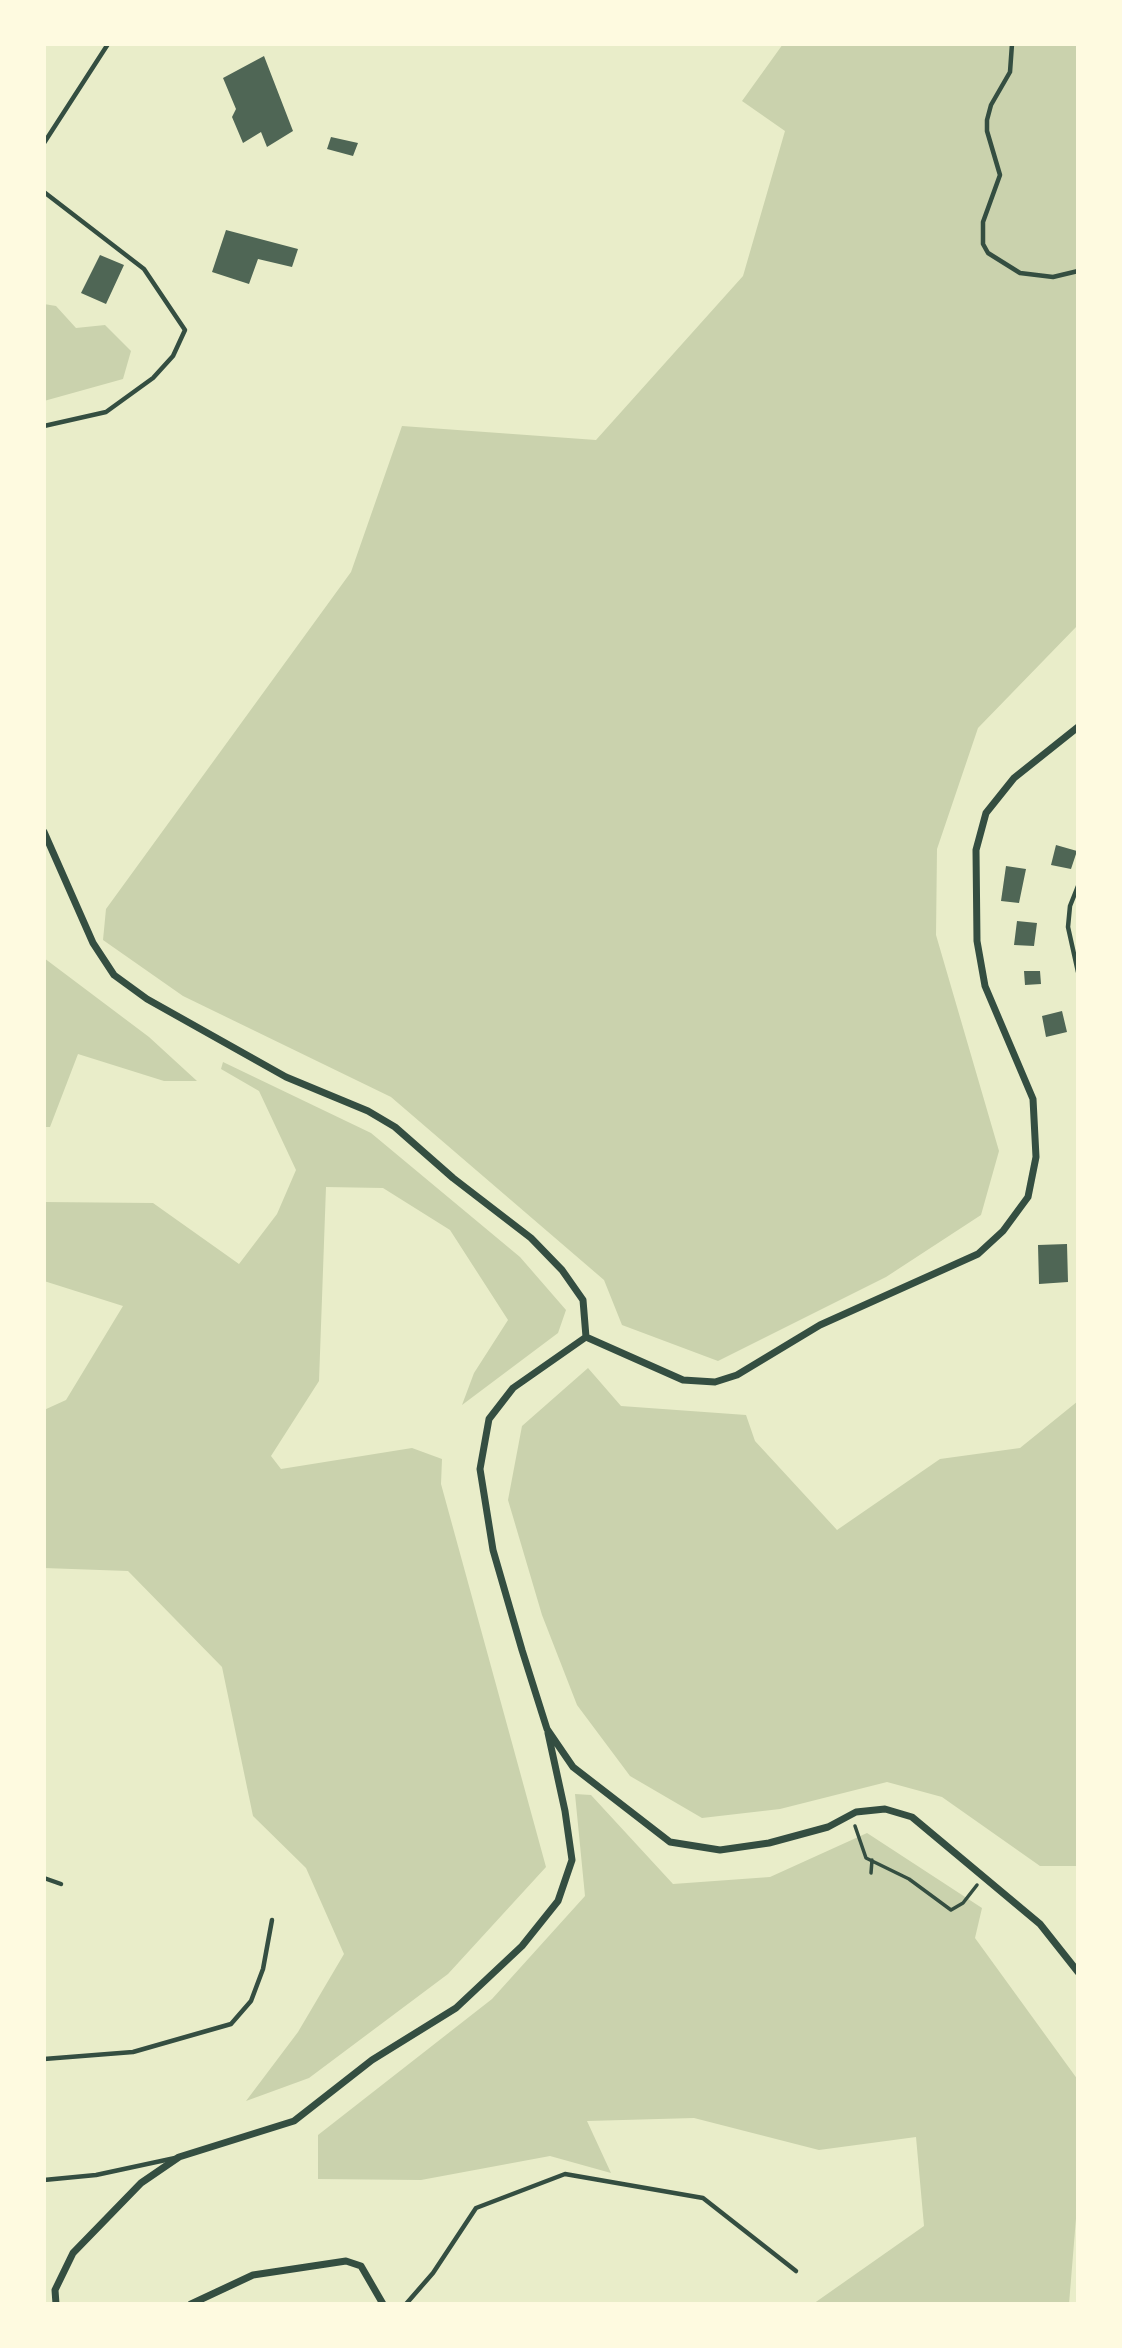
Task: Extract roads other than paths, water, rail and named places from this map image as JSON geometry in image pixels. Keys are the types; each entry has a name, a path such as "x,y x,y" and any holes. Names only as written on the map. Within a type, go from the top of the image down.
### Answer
{"street":[{"path":"586,1337 683,1380 715,1382 737,1374 820,1325 978,1254 1003,1231 1028,1197 1036,1157 1033,1099 985,986 977,941 976,849 986,813 1014,778 1078,727"},
{"path":"44,832 93,943 114,975 147,999 286,1077 368,1111 395,1127 453,1178 531,1238 562,1270 583,1300 586,1337"},
{"path":"56,2304 55,2290 73,2253 141,2182 179,2157 293,2121 372,2060 456,2008 522,1946 558,1901 572,1860 547,1729 493,1550 480,1469 489,1419 513,1388 586,1337"},
{"path":"547,1729 573,1767 670,1842 720,1850 769,1843 828,1828 856,1812 886,1809 912,1818 1040,1924 1078,1972"},
{"path":"191,2304 253,2275 346,2261 361,2266 383,2304"}],"lane":[{"path":"44,143 108,44"},
{"path":"1012,44 1013,64 987,120 987,131 1000,175 983,222 983,244 988,253 1020,273 1053,277 1078,271"},
{"path":"44,192 144,269 186,330 173,356 153,378 106,412 44,426"},
{"path":"1078,886 1070,906 1068,927 1078,972"},
{"path":"44,1878 61,1884"},
{"path":"44,2059 133,2052 231,2024 251,2001 262,1969 272,1920"},
{"path":"44,2180 96,2175 179,2157"},
{"path":"406,2304 433,2273 476,2208 565,2174 703,2198 796,2272"}]}
